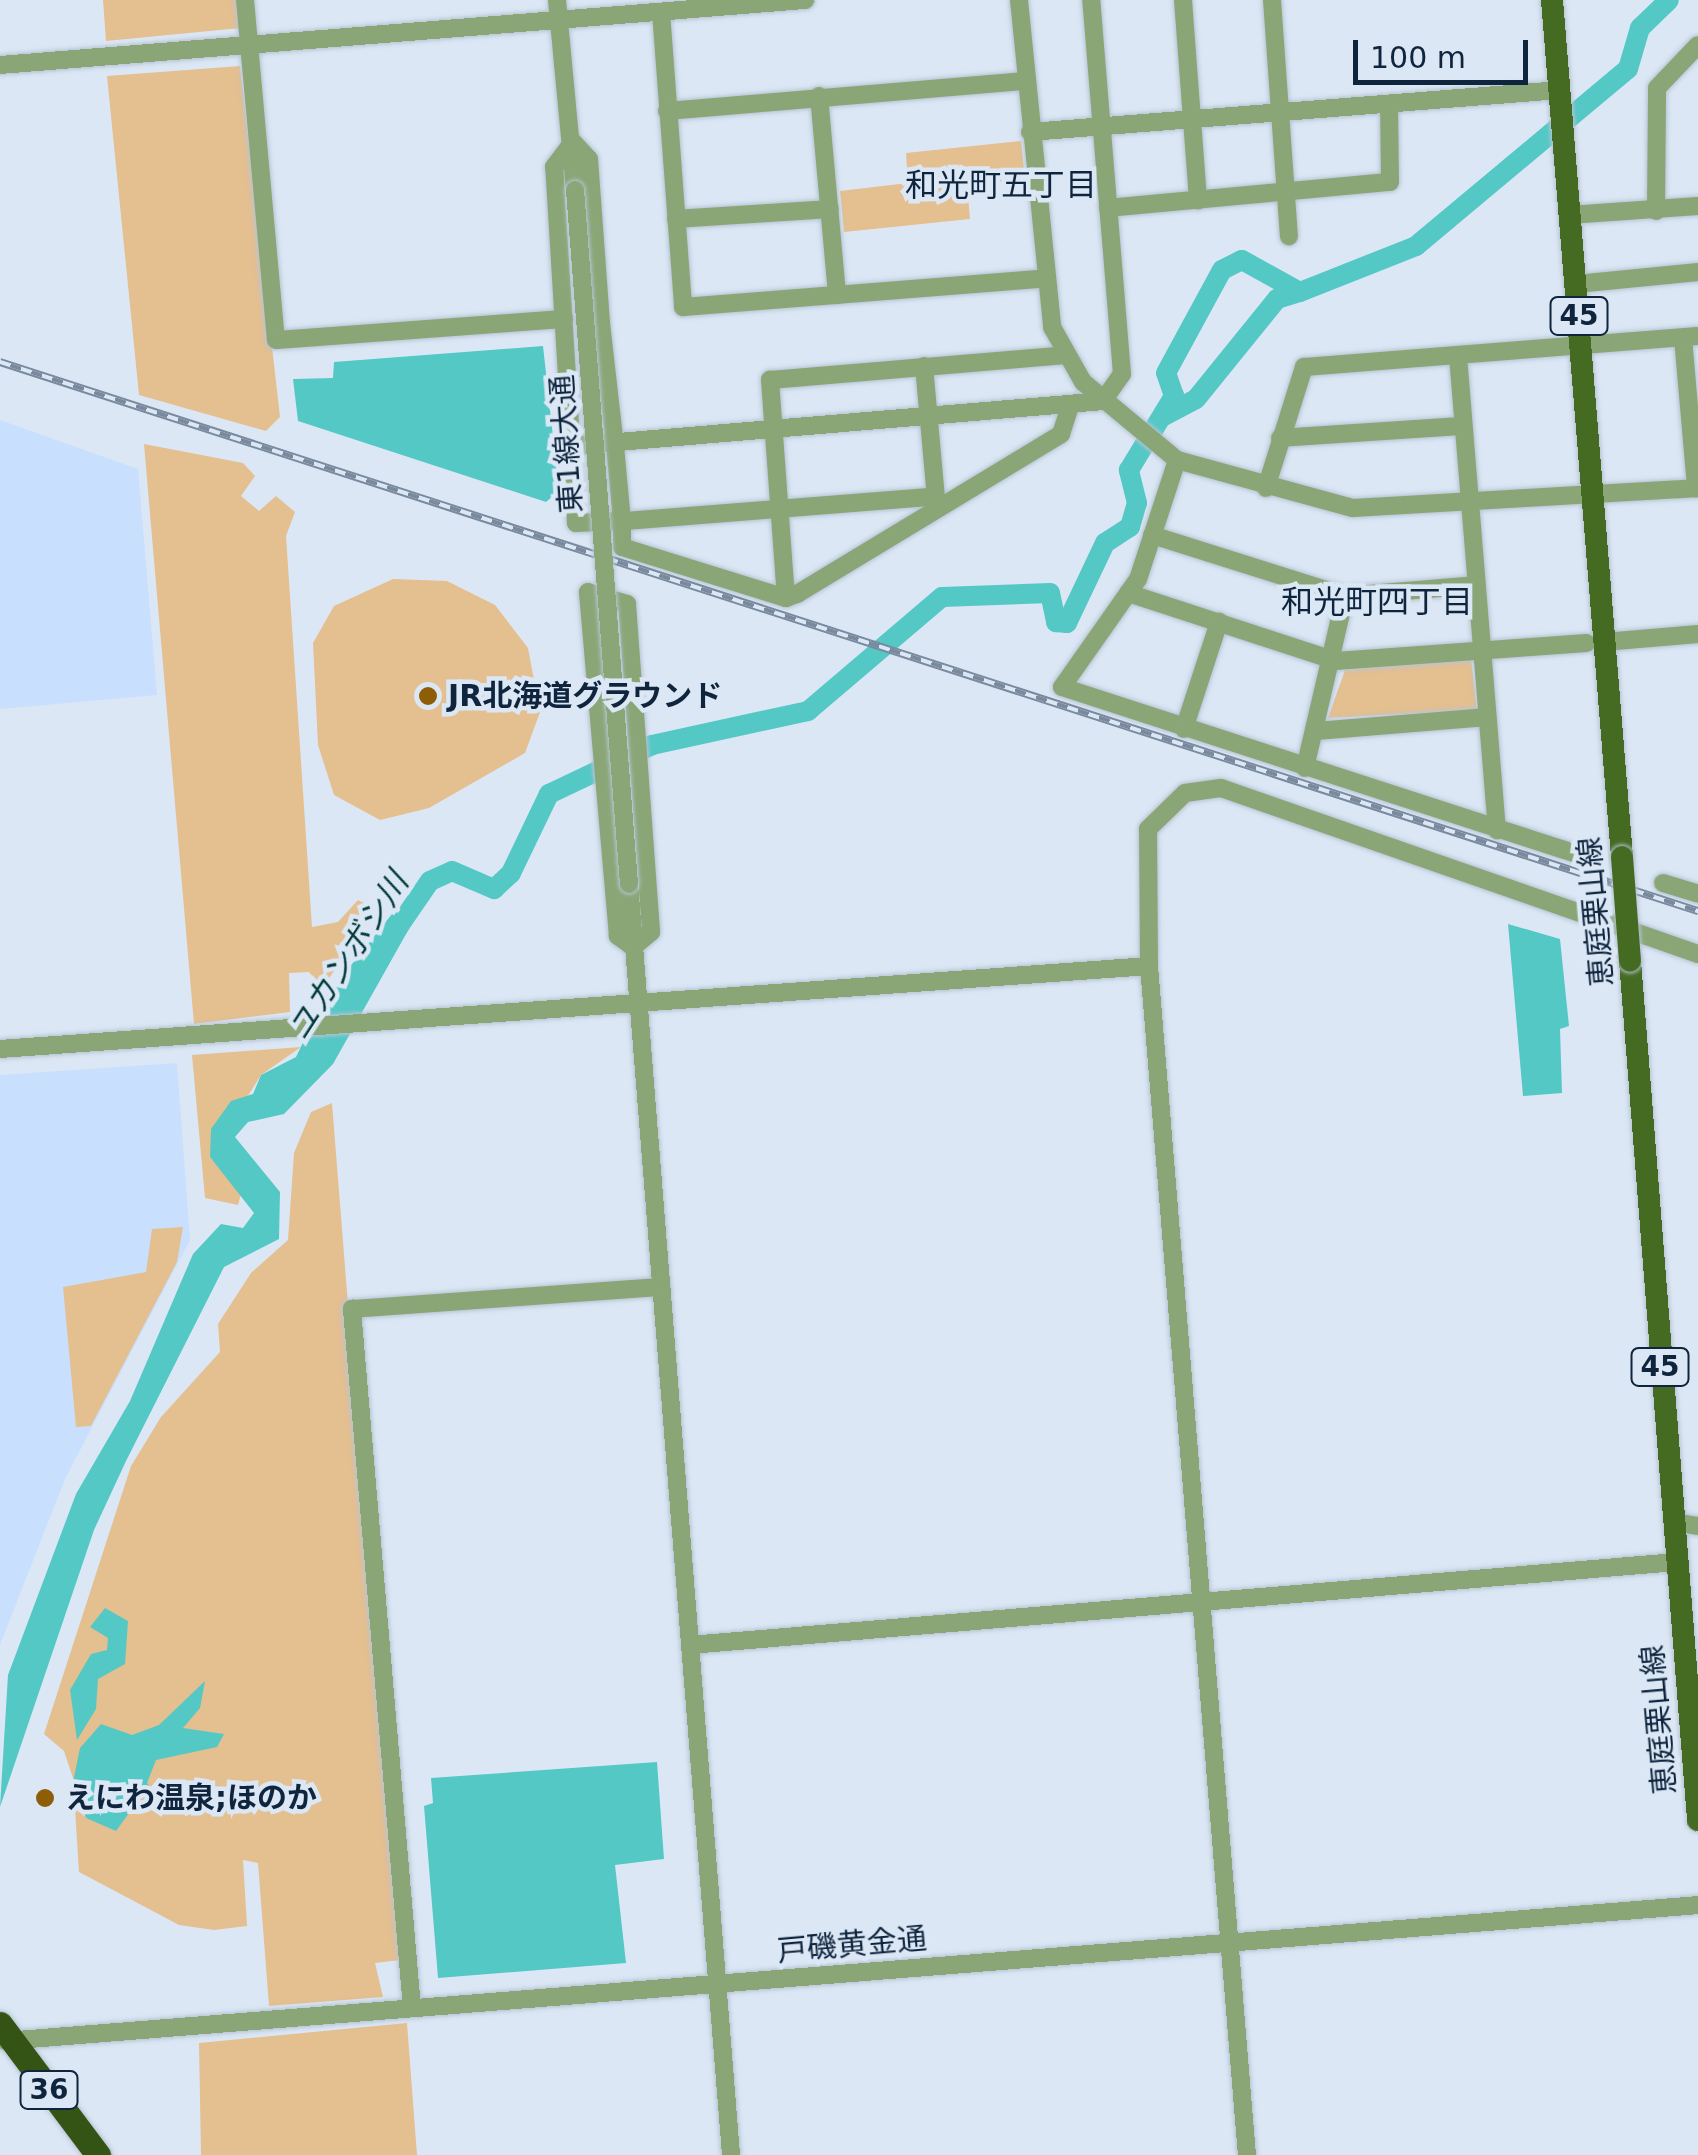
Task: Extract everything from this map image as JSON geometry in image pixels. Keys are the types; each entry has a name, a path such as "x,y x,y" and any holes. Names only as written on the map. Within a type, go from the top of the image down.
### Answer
{"highway":[{"name":"36","path":"3,2040 77,2155"},
{"name":"36","path":"3,2040 98,2155"}],"main road":[{"name":"恵庭栗山線","path":"1552,0 1698,1820"}],"street":[{"path":"245,0 276,340 564,319"},
{"name":"東1線大通","path":"558,0 573,142 633,947"},
{"path":"0,65 805,0"},
{"path":"1019,0 1042,279 1066,356 1103,401 1177,460 1266,488 1353,508 1470,505 1697,488 1691,337 1304,367 1266,488"},
{"path":"572,446 615,446 1068,410 1103,401 1122,374 1092,0"},
{"path":"1182,0 1198,200"},
{"path":"1272,0 1289,236"},
{"path":"660,12 682,307 1042,279"},
{"path":"1656,210 1657,88 1698,45"},
{"path":"667,111 1026,81"},
{"path":"1030,132 1282,110 1560,94"},
{"path":"820,96 837,295"},
{"path":"1108,208 1390,182 1389,104"},
{"path":"938,502 778,508 622,521 576,523 554,167 573,142 589,160 622,521 622,547 786,598 938,502 1061,434 1068,410"},
{"path":"1569,215 1698,206"},
{"path":"676,219 830,209"},
{"path":"1576,284 1698,272"},
{"path":"786,598 770,380 1066,356"},
{"path":"1458,356 1460,426 1497,830"},
{"path":"924,366 938,502"},
{"path":"1280,438 1460,426"},
{"path":"1177,460 1128,593 1062,687 1586,857"},
{"path":"1152,536 1345,596 1476,585"},
{"path":"633,947 651,932 627,604 588,592 618,936 633,947 639,1004 731,2155"},
{"path":"1128,593 1336,661 1586,643"},
{"path":"1305,768 1336,661 1345,596"},
{"path":"1184,729 1218,622"},
{"path":"1616,640 1698,634"},
{"path":"1316,731 1487,717"},
{"path":"1247,2155 1149,966 1148,829 1185,793 1220,788 1698,954"},
{"path":"1662,882 1698,894"},
{"path":"0,1049 1149,966"},
{"path":"412,2008 352,1309 660,1288"},
{"path":"1673,1522 1698,1526"},
{"path":"690,1644 1202,1606 1676,1562"},
{"name":"戸磯黄金通","path":"3,2040 1698,1905"}],"shaded area":[{"path":"103,0 239,0 241,28 106,41"},
{"path":"240,66 280,417 266,431 139,395 107,76"},
{"path":"1021,141 1025,179 967,185 970,219 844,232 840,191 908,183 906,153"},
{"path":"543,346 559,491 546,502 298,421 293,379 333,378 334,362"},
{"path":"0,420 138,469 157,695 0,709"},
{"path":"144,444 243,463 255,476 241,496 259,511 276,496 295,512 286,536 312,927 338,922 358,900 377,910 322,988 309,972 289,973 290,1012 194,1024"},
{"name":"JR北海道グラウンド","path":"393,579 447,581 495,605 528,648 540,712 525,753 429,808 380,820 334,795 318,745 313,643 334,606"},
{"path":"1471,658 1477,710 1328,718 1345,670"},
{"path":"392,914 410,927 333,1064 284,1114 248,1122 235,1137 280,1192 279,1239 224,1267 126,1461 94,1530 0,1807 8,1675 76,1494 130,1401 193,1254 221,1224 243,1228 254,1213 210,1157 211,1129 231,1101 253,1094 261,1075 296,1057 324,999"},
{"path":"1508,924 1560,939 1569,1026 1560,1029 1562,1093 1523,1096"},
{"path":"301,1047 261,1075 210,1157 241,1194 238,1205 205,1198 192,1055"},
{"path":"177,1063 190,1240 65,1479 0,1645 0,1075"},
{"path":"332,1103 400,1960 375,1963 383,1997 269,2006 258,1863 243,1860 247,1926 214,1930 179,1925 79,1872 75,1809 86,1817 64,1751 44,1734 131,1466 161,1417 220,1352 218,1324 251,1273 288,1240 294,1153 311,1112"},
{"path":"183,1227 177,1262 91,1426 76,1427 63,1287 146,1272 152,1229"},
{"path":"105,1608 128,1621 125,1664 98,1679 96,1709 77,1740 70,1690 91,1654 107,1650 108,1638 90,1627"},
{"path":"205,1681 200,1708 183,1728 224,1734 217,1747 156,1760 147,1783 157,1795 140,1798 116,1831 86,1818 73,1782 80,1748 101,1724 132,1735 159,1725"},
{"path":"657,1762 664,1859 615,1865 626,1963 438,1978 424,1806 433,1803 431,1778"},
{"path":"407,2023 417,2155 201,2155 199,2043"}],"waterway":[{"name":"ユカンボシ川","path":"388,942 430,881 452,871 494,889 511,873 549,794 652,745 808,711 942,597 1050,593 1056,622 1067,623 1105,543 1130,527 1137,503 1129,470 1174,396 1166,373 1222,270 1242,260 1300,292 1416,246 1628,69 1640,28 1669,0"},
{"path":"1164,416 1196,399 1277,299 1300,292"}],"railway":[{"path":"0,362 1698,911"}],"place":[{"name":"JR北海道グラウンド","path":"428,696"},
{"name":"えにわ温泉;ほのか","path":"45,1798"}],"district":[{"name":"和光町五丁目","path":"1001,185"},
{"name":"和光町四丁目","path":"1377,602"}]}
